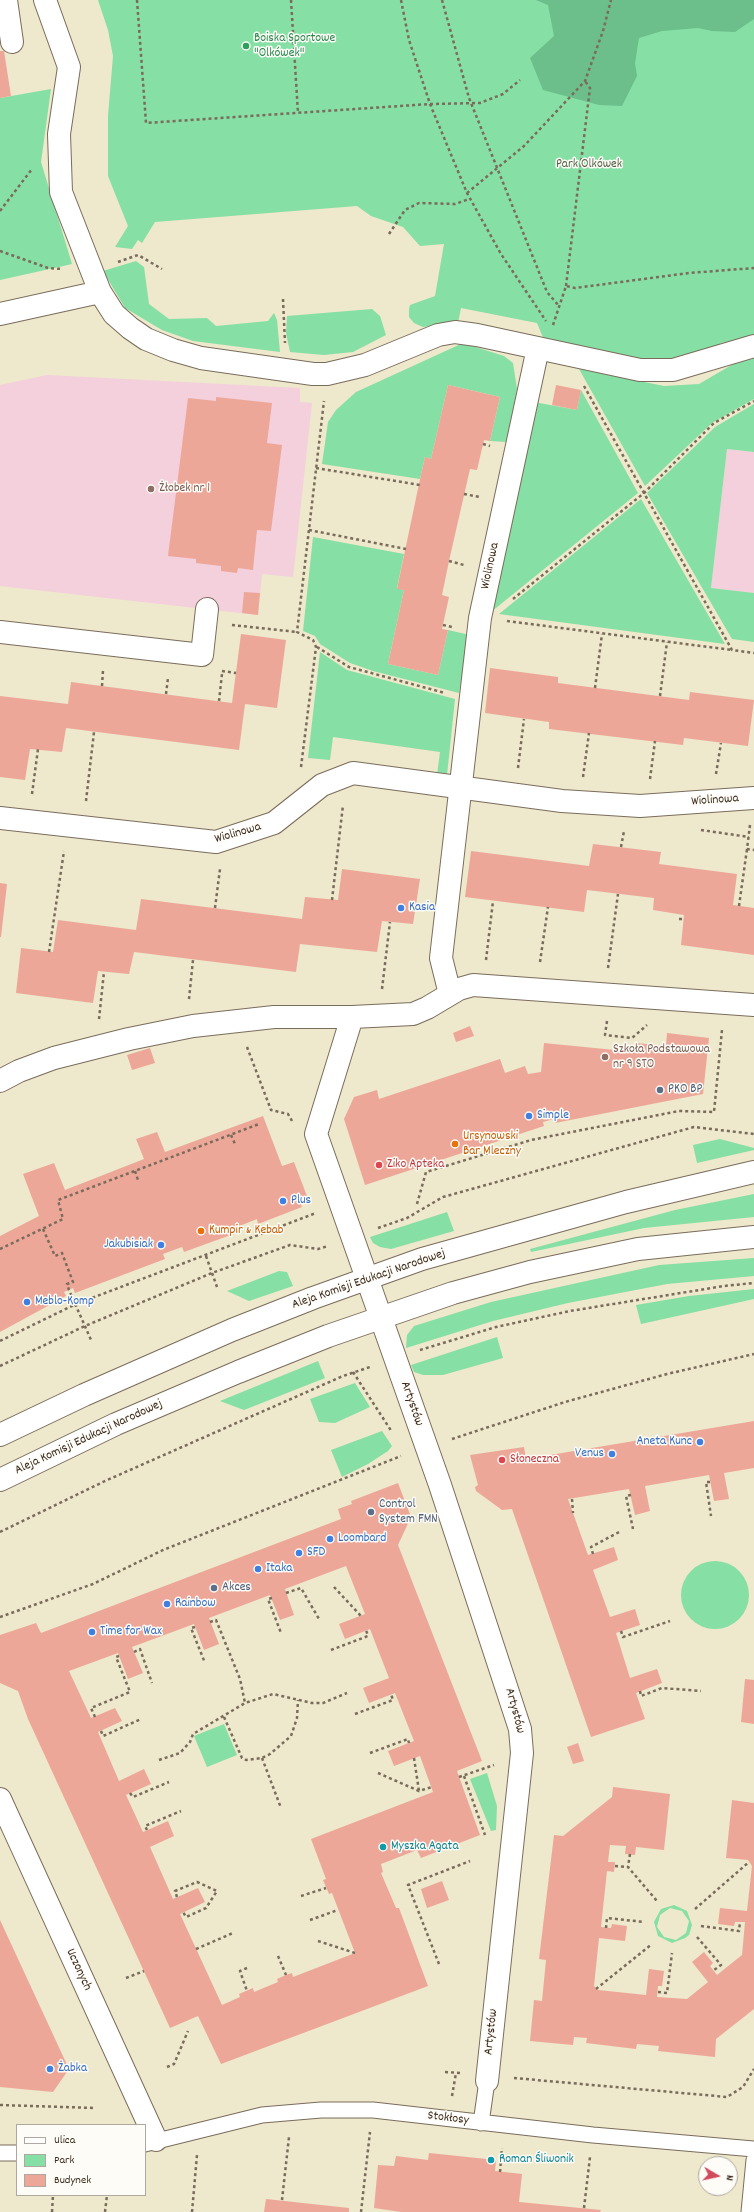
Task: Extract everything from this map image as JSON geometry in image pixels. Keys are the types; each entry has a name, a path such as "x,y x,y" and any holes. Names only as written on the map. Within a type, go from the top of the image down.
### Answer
{"street":[{"path":"6,0 12,42"},
{"path":"45,0 69,66 60,134 61,192 100,292 114,314 146,339 173,350 201,358 290,371 327,374 365,365 438,335 456,332 640,370 673,370 754,346"},
{"path":"0,314 100,292"},
{"name":"Wiolinowa","path":"450,994 440,958 480,618 538,348"},
{"path":"0,632 202,655 206,616"},
{"name":"Wiolinowa","path":"0,818 216,842 274,823 322,785 353,773 514,795 579,802 647,805 754,798"},
{"path":"0,1081 19,1071 54,1058 129,1039 193,1026 274,1017 352,1017 413,1014 458,989 473,985 754,1005"},
{"name":"Artystów","path":"352,1017 316,1134 382,1317 454,1525 520,1729 522,1753 487,2078"},
{"name":"Aleja Komisji Edukacji Narodowej","path":"0,1434 84,1395 232,1330 422,1259 611,1206 754,1172"},
{"name":"Aleja Komisji Edukacji Narodowej","path":"0,1480 116,1424 238,1372 382,1317 453,1293 587,1259 684,1243 754,1237"},
{"name":"Uczonych","path":"0,1799 143,2124"},
{"name":"Uczonych","path":"146,2131 151,2142"}],"lane":[{"name":"Artystów","path":"481,2123 487,2078"},
{"name":"Stokłosy","path":"151,2142 262,2115 321,2110 373,2110 481,2123 754,2149"},
{"path":"0,2153 16,2153"},
{"path":"749,2212 754,2160"}],"path":[{"path":"137,0 146,123 430,104 472,104 480,103 503,94 520,80"},
{"path":"290,0 298,113"},
{"path":"401,0 409,40 430,104 467,193 501,254 551,329 566,286 590,88 585,81"},
{"path":"442,0 472,104 547,292 559,306"},
{"path":"467,193 524,146 585,81 603,31 611,0"},
{"path":"0,211 60,134"},
{"path":"389,234 405,210 419,203 455,204 470,199"},
{"path":"0,251 48,268 92,272 138,255 162,269"},
{"path":"566,286 575,288 689,273 754,268"},
{"path":"283,299 283,333 290,371"},
{"path":"567,354 732,650"},
{"path":"297,632 327,374"},
{"path":"510,602 644,493 714,423 754,401"},
{"path":"316,468 420,485"},
{"path":"309,530 406,549"},
{"path":"206,616 297,632 313,640 316,647 296,806"},
{"path":"480,618 754,653"},
{"path":"595,688 602,634"},
{"path":"660,696 667,642"},
{"path":"316,647 349,667 470,700"},
{"path":"219,701 223,671"},
{"path":"514,795 524,718"},
{"path":"49,952 94,732"},
{"path":"579,802 589,733"},
{"path":"647,805 655,741"},
{"path":"28,821 38,749"},
{"path":"332,900 344,794 340,779"},
{"path":"621,847 622,840"},
{"path":"739,906 747,849"},
{"path":"215,908 220,870"},
{"path":"608,963 618,894"},
{"path":"485,964 493,901"},
{"path":"540,964 548,907"},
{"path":"679,919 684,920"},
{"path":"381,995 390,922"},
{"path":"189,1004 189,986 193,960"},
{"path":"98,1027 104,972"},
{"path":"608,1016 605,1035 632,1038 649,1023"},
{"path":"417,1204 426,1172 531,1140 679,1111 714,1112 721,1047"},
{"path":"251,1056 271,1110 288,1114 293,1124"},
{"path":"0,1249 63,1219 58,1200 259,1124"},
{"path":"373,1230 407,1218 444,1197 694,1127 754,1134"},
{"path":"231,1135 235,1144"},
{"path":"135,1171 138,1180"},
{"path":"0,1341 76,1304 322,1211"},
{"path":"43,1229 55,1256 62,1253 73,1282 68,1284 91,1340"},
{"path":"0,1366 85,1326 212,1273 290,1245 318,1249 332,1244"},
{"path":"206,1256 217,1287"},
{"path":"0,1532 105,1481 353,1372 496,1327 570,1311 724,1286 754,1283"},
{"path":"456,1437 565,1402 660,1376 754,1354"},
{"path":"353,1372 388,1427"},
{"path":"0,1617 92,1584 163,1550 408,1452"},
{"path":"710,1482 706,1482 711,1516"},
{"path":"631,1495 626,1496 632,1529"},
{"path":"572,1499 573,1513"},
{"path":"593,1554 591,1547 621,1531"},
{"path":"334,1587 361,1616"},
{"path":"286,1593 301,1588 319,1619"},
{"path":"272,1598 268,1599 281,1634"},
{"path":"210,1622 216,1620 240,1679 246,1703"},
{"path":"621,1632 623,1637 670,1621"},
{"path":"195,1627 190,1628 205,1663"},
{"path":"331,1650 368,1636 366,1630"},
{"path":"134,1652 140,1649 152,1683"},
{"path":"95,1717 91,1708 130,1692 116,1657 119,1656"},
{"path":"640,1691 641,1696 662,1688 701,1691"},
{"path":"160,1760 180,1753 190,1742 193,1734 246,1703 273,1694 298,1700 322,1703 348,1693"},
{"path":"355,1714 393,1700 391,1694"},
{"path":"224,1717 242,1758 246,1760 262,1758 270,1754 291,1736 297,1718 298,1700"},
{"path":"101,1731 104,1736 142,1719"},
{"path":"370,1753 408,1739 409,1743"},
{"path":"262,1758 281,1808"},
{"path":"414,1758 419,1790"},
{"path":"459,1777 486,1768"},
{"path":"378,1773 419,1790 432,1787"},
{"path":"464,1776 486,1839"},
{"path":"130,1793 133,1797 169,1782"},
{"path":"147,1830 145,1826 181,1810"},
{"path":"628,1867 630,1854"},
{"path":"439,1964 408,1885 470,1861"},
{"path":"695,1909 749,1862"},
{"path":"615,1866 628,1867 657,1901"},
{"path":"177,1898 175,1891 197,1882 217,1891 206,1908 186,1917 183,1912"},
{"path":"301,1896 326,1888"},
{"path":"310,1920 338,1910"},
{"path":"606,1928 607,1918 644,1922"},
{"path":"701,1926 739,1931 740,1922"},
{"path":"196,1949 234,1933"},
{"path":"697,1937 721,1965 714,1970"},
{"path":"318,1941 355,1953"},
{"path":"596,1989 652,1944"},
{"path":"658,1992 667,1993 672,1953"},
{"path":"278,1956 286,1975"},
{"path":"247,1968 240,1971 247,1991"},
{"path":"126,1978 144,1971"},
{"path":"167,2067 174,2064 188,2030"},
{"path":"445,2072 487,2078 727,2097 743,2087 754,2069"},
{"path":"0,2105 95,2108"},
{"path":"361,2212 373,2110"},
{"path":"282,2200 291,2112"},
{"path":"192,2212 200,2130"},
{"path":"500,2172 502,2148"},
{"path":"584,2208 588,2171"},
{"path":"52,2212 53,2196"},
{"path":"105,2212 107,2196"}],"shaded area":[{"name":"Żłobek nr 1","path":"47,375 300,388 300,402 312,403 293,577 262,574 258,615 0,586 0,385"},
{"path":"727,449 754,452 754,593 711,588"}],"green space":[{"name":"Park Olkówek","path":"98,0 754,0 754,336 721,343 703,357 679,369 544,340 537,323 461,308 458,323 423,327 414,323 409,317 410,305 435,296 444,244 420,246 403,227 371,216 357,206 155,222 142,243 138,240 132,249 115,247 128,226 108,176 108,116 113,56 108,30"},
{"path":"536,0 754,0 754,19 735,32 712,31 698,28 662,31 639,38 635,63 637,76 622,106 599,105 543,90 530,58 554,36 548,5"},
{"path":"51,89 41,162 72,264 0,280 0,98"},
{"path":"136,261 144,267 149,304 169,319 207,318 216,326 268,321 274,313 277,320 280,352 193,341 162,330 125,308 103,271"},
{"path":"372,309 380,316 386,335 353,352 324,355 290,352 286,333 287,316"},
{"path":"463,343 504,356 513,363 517,389 507,442 490,441 500,397 448,385 431,459 425,457 420,479 322,464 328,422 336,410 356,392"},
{"path":"747,356 754,356 754,399 712,423 645,486 579,369 664,386 699,384"},
{"path":"581,390 638,493 491,612 534,402 577,410"},
{"path":"754,404 754,452 727,449 711,588 754,593 754,642 732,639 647,493 715,427"},
{"path":"641,499 725,644 499,614"},
{"path":"313,537 404,554 397,588 404,590 388,664 438,675 448,630 470,635 459,693 373,671 350,663 320,644 315,636 303,631"},
{"path":"320,652 347,670 455,699 447,775 437,775 440,752 333,737 330,760 308,758"},
{"path":"720,1139 754,1148 754,1150 697,1163 693,1145"},
{"path":"754,1194 754,1217 644,1228 531,1252 530,1249 675,1210"},
{"path":"447,1212 454,1231 391,1249 380,1247 373,1243 370,1237"},
{"path":"754,1258 754,1276 667,1284 568,1303 493,1321 406,1348 407,1335 414,1326 491,1302 659,1265"},
{"path":"279,1271 287,1272 293,1286 249,1301 227,1291"},
{"path":"754,1289 754,1299 641,1324 636,1305 689,1296"},
{"path":"497,1337 503,1358 443,1375 423,1375 414,1372 411,1365"},
{"path":"318,1361 325,1378 244,1410 220,1401"},
{"path":"355,1383 370,1407 335,1423 319,1422 310,1399"},
{"path":"382,1431 392,1446 388,1451 368,1464 342,1477 331,1450"},
{"path":"708,1561 722,1561 734,1566 744,1576 749,1588 749,1602 744,1614 734,1624 722,1629 708,1629 696,1624 686,1614 681,1602 681,1588 686,1576 696,1566"},
{"path":"224,1724 237,1755 207,1767 194,1736"},
{"path":"487,1773 497,1806 496,1830 491,1831 470,1779"},
{"path":"674,1905 687,1911 692,1925 689,1935 672,1943 658,1936 654,1922 661,1909","holes":["670,1908 682,1911 689,1921 686,1933 676,1940 664,1937 657,1927 660,1915"]}],"building":[{"path":"0,51 4,51 11,96 0,98"},
{"path":"448,385 500,397 490,441 484,440 477,470 470,469 449,561 442,595 449,597 442,629 448,630 438,675 388,664 404,590 397,589 420,479 425,457 431,459"},
{"path":"556,385 581,390 577,410 552,405"},
{"path":"216,397 272,403 267,443 282,445 271,531 257,530 253,570 238,568 237,573 221,571 221,566 196,563 196,559 168,556 188,398 216,401"},
{"path":"244,592 260,593 258,615 242,613"},
{"path":"241,634 286,640 277,708 245,704 239,750 66,728 62,752 30,749 25,780 0,777 0,696 68,704 71,682 232,703"},
{"path":"490,668 558,677 558,683 689,700 690,692 754,700 748,746 684,738 683,745 549,729 549,722 485,713"},
{"path":"593,844 661,852 659,864 737,874 733,905 754,908 754,955 681,945 684,915 653,910 654,898 587,890 584,912 465,897 471,851 589,866"},
{"path":"342,869 420,879 413,924 382,921 377,952 300,944 296,972 134,952 129,974 98,971 93,1003 16,993 21,948 53,952 58,920 136,930 141,899 302,919 305,897 338,900"},
{"path":"0,883 7,884 1,937 0,937"},
{"path":"470,1026 474,1036 456,1042 453,1033"},
{"path":"667,1033 709,1038 703,1094 555,1123 554,1119 543,1122 544,1126 365,1185 344,1119 354,1097 377,1090 379,1099 500,1059 505,1073 525,1066 528,1074 541,1072 544,1043 635,1052 636,1043 666,1046"},
{"path":"150,1048 155,1063 132,1070 127,1055"},
{"path":"263,1116 282,1166 294,1162 310,1204 308,1205 306,1200 300,1202 302,1207 258,1224 257,1219 237,1227 239,1232 184,1252 182,1247 163,1254 165,1259 75,1293 73,1288 64,1292 66,1296 0,1332 0,1236 39,1216 23,1174 54,1163 65,1190 144,1159 136,1139 157,1132 165,1152"},
{"path":"754,1421 754,1468 724,1473 729,1499 714,1501 709,1475 645,1486 650,1511 635,1515 629,1489 568,1499 588,1555 614,1547 618,1560 593,1570 610,1617 635,1609 640,1625 616,1633 630,1678 657,1669 662,1683 636,1693 645,1719 591,1737 512,1509 502,1510 476,1491 475,1487 478,1485 470,1455 524,1447 526,1459"},
{"path":"398,1483 411,1517 398,1545 482,1761 457,1771 480,1835 421,1858 417,1850 381,1864 383,1872 381,1873 396,1908 399,1908 428,1986 221,2064 198,2016 170,2028 28,1719 18,1691 0,1683 0,1635 36,1623 41,1633 341,1519 338,1509 352,1504 351,1501","holes":["346,1566 365,1614 339,1624 345,1639 370,1629 389,1678 363,1688 369,1703 395,1693 414,1741 388,1751 394,1766 420,1756 433,1792 311,1839 326,1879 323,1880 329,1894 332,1893 355,1953 293,1977 292,1973 286,1975 277,1979 278,1982 254,1992 253,1988 239,1994 240,1997 222,2005 180,1914 205,1902 198,1888 173,1899 150,1847 174,1836 168,1821 143,1832 126,1795 151,1784 144,1769 119,1781 98,1732 122,1721 115,1708 91,1718 69,1671 118,1653 128,1679 143,1673 132,1647 194,1624 204,1650 219,1644 209,1618 270,1595 280,1620 294,1615 285,1589"]},
{"path":"745,1679 754,1680 754,1724 741,1722"},
{"path":"578,1743 584,1761 573,1764 567,1747"},
{"path":"613,1787 670,1794 664,1850 636,1847 635,1855 625,1854 626,1846 610,1845 608,1862 615,1862 614,1872 607,1871 601,1927 611,1928 612,1924 627,1926 625,1941 599,1938 594,1986 598,1990 646,1995 649,1969 664,1971 662,1986 658,1986 657,1997 687,1999 708,1982 692,1962 704,1952 713,1963 710,1966 717,1975 742,1955 745,1922 735,1922 734,1926 718,1924 720,1908 747,1911 752,1866 748,1860 726,1858 732,1800 754,1803 754,2009 716,2039 715,2057 658,2051 659,2046 637,2044 636,2049 586,2043 587,2038 574,2037 573,2045 530,2041 534,2000 542,2001 546,1960 539,1959 554,1835 563,1836 612,1797"},
{"path":"442,1881 449,1900 427,1908 421,1889"},
{"path":"0,1920 69,2069 53,2092 0,2087"},
{"path":"429,2153 496,2160 495,2171 522,2174 519,2202 601,2210 600,2212 401,2212 374,2208 378,2165 394,2166 396,2156 428,2160"},
{"path":"266,2199 349,2208 349,2212 264,2212"}],"place":[{"name":"Boiska Sportowe \"Olkówek\"","path":"246,46"},
{"name":"Żłobek nr 1","path":"151,489"},
{"name":"Kasia","path":"401,908"},
{"name":"Szkoła Podstawowa nr 9 STO","path":"605,1057"},
{"name":"PKO BP","path":"660,1090"},
{"name":"Simple","path":"529,1116"},
{"name":"Ursynowski Bar Mleczny","path":"455,1144"},
{"name":"Ziko Apteka","path":"379,1165"},
{"name":"Plus","path":"283,1201"},
{"name":"Kumpir & Kebab","path":"201,1231"},
{"name":"Jakubisiak","path":"161,1245"},
{"name":"Meblo-Komp","path":"27,1302"},
{"name":"Aneta Kunc","path":"700,1442"},
{"name":"Venus","path":"612,1454"},
{"name":"Słoneczna","path":"502,1460"},
{"name":"Control System FMN","path":"371,1512"},
{"name":"Loombard","path":"330,1539"},
{"name":"SFD","path":"299,1553"},
{"name":"Itaka","path":"258,1569"},
{"name":"Akces","path":"214,1588"},
{"name":"Rainbow","path":"167,1604"},
{"name":"Time for Wax","path":"92,1632"},
{"name":"Myszka Agata","path":"383,1847"},
{"name":"Żabka","path":"50,2069"},
{"name":"Roman Śliwonik","path":"491,2160"}]}
